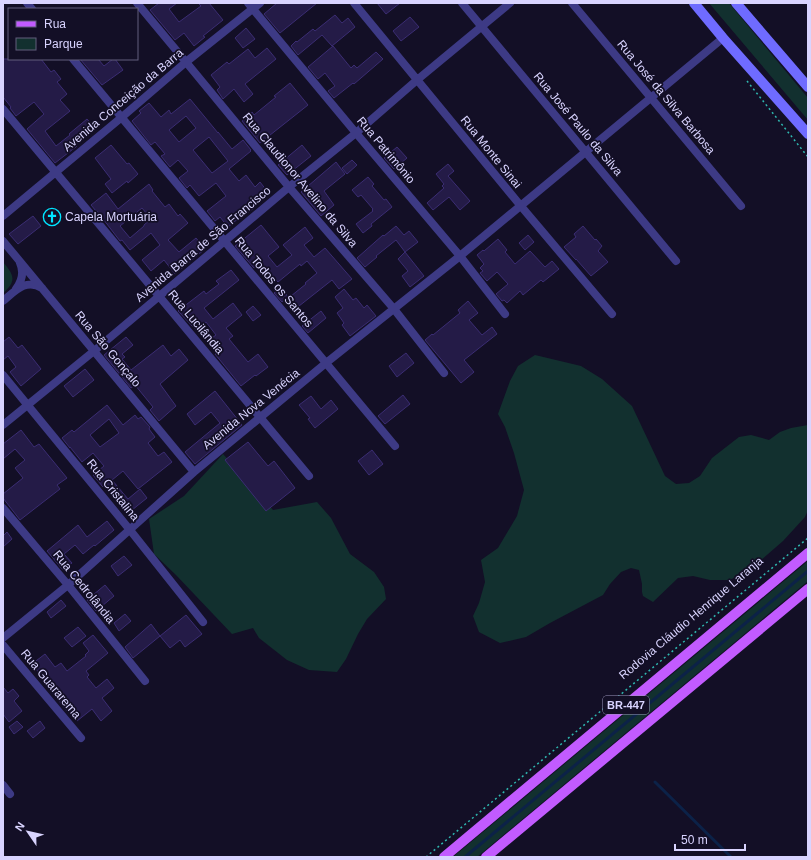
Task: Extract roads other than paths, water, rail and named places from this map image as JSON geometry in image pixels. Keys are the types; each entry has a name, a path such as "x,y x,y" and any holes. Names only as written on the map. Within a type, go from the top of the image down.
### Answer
{"main road":[{"path":"694,3 808,134"},
{"path":"736,3 808,87"},
{"name":"Rodovia Cláudio Henrique Laranja","path":"444,857 808,553"},
{"name":"BR-447","path":"486,857 808,589"}],"street":[{"name":"Rua Claudionor Avelino da Silva","path":"137,3 289,187 394,309 444,373"},
{"name":"Avenida Conceição da Barra","path":"3,216 122,117 250,6 260,3"},
{"name":"Rua Monte Sinai","path":"354,3 520,205 612,314"},
{"name":"Rua José Paulo da Silva","path":"462,3 676,261"},
{"name":"Avenida Barra de São Francisco","path":"3,425 356,133 510,3"},
{"name":"Rua José da Silva Barbosa","path":"572,3 741,206"},
{"name":"Rua Patrimônio","path":"250,6 460,256 505,314"},
{"name":"Avenida Nova Venécia","path":"3,638 68,585 194,472 260,417 460,256 723,38"},
{"name":"Rua Todos os Santos","path":"74,60 395,446"},
{"name":"Rua Lucilândia","path":"3,109 309,476"},
{"name":"Rua São Gonçalo","path":"3,241 194,472"},
{"path":"11,294 22,280 20,262"},
{"path":"3,301 22,286 30,284 38,286 45,291"},
{"name":"Rua Cristalina","path":"3,375 203,622"},
{"name":"Rua Cedrolândia","path":"3,508 68,585 145,681"},
{"name":"Rua Guararema","path":"3,645 81,738"},
{"path":"3,785 10,794"}],"waterway":[{"path":"465,857 808,571"},
{"path":"655,782 731,857"}],"place":[{"name":"Capela Mortuária","path":"52,217"}]}
